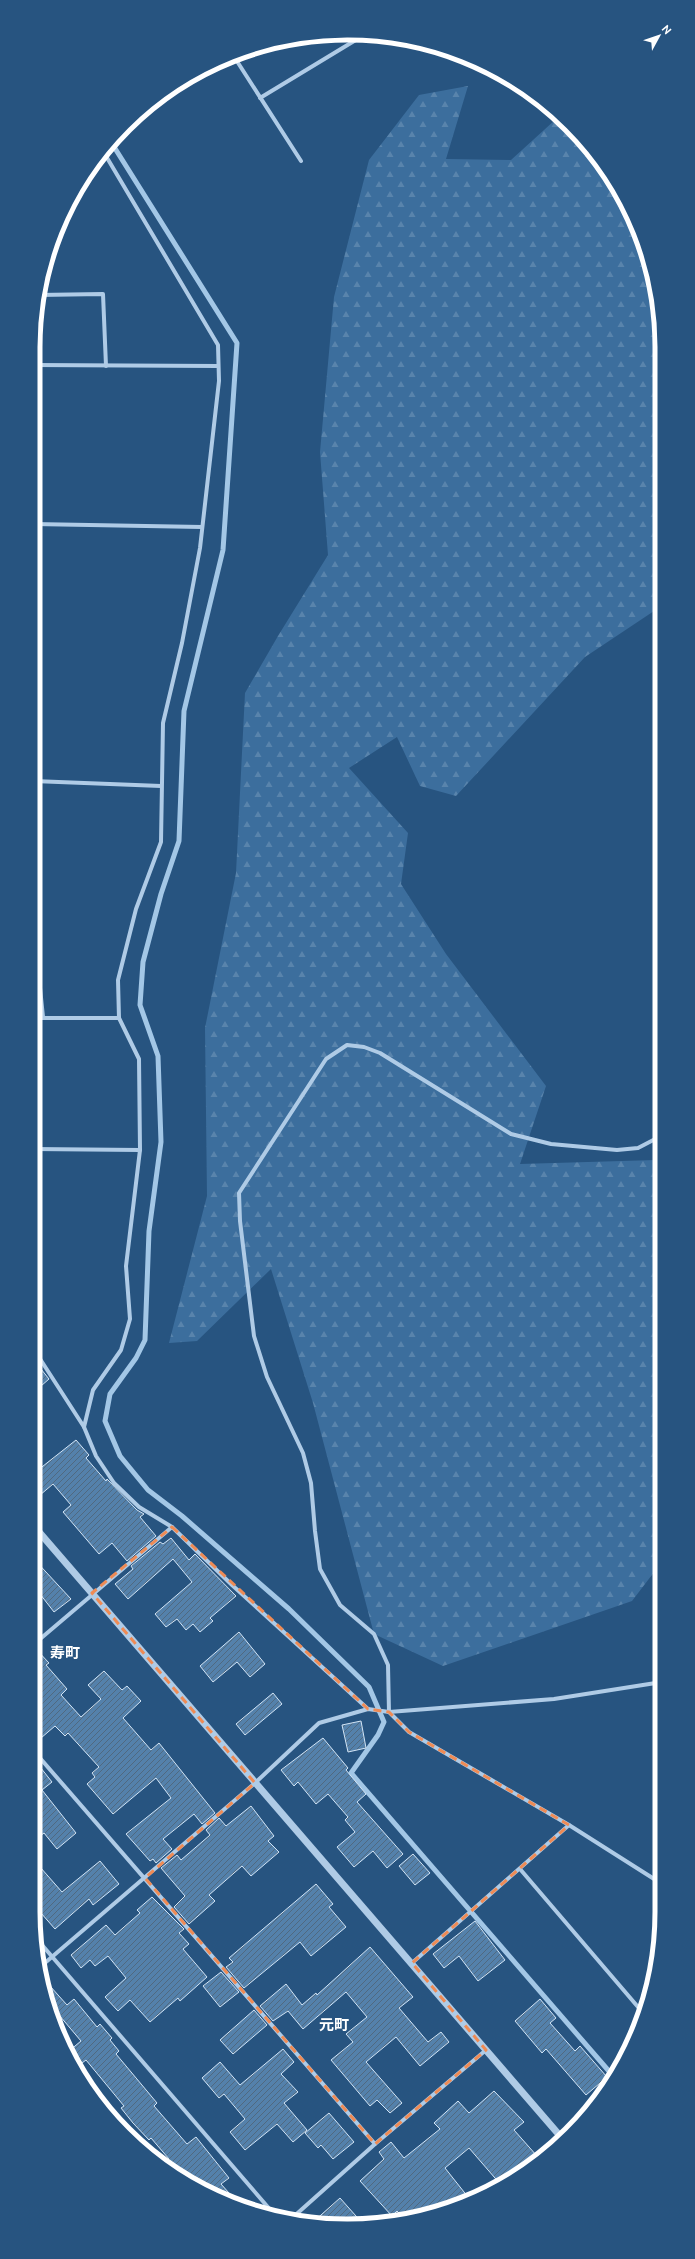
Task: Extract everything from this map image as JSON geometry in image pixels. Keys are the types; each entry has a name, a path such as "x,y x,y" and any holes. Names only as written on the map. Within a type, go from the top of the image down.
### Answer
{"street":[{"path":"260,98 355,40"},
{"path":"237,61 301,161"},
{"path":"84,1427 93,1390 121,1350 130,1319 126,1266 140,1150 138,1059 119,1018 118,980 136,909 161,842 160,786 163,723 182,643 202,526 219,381 218,345 107,157"},
{"path":"45,294 104,294 106,366"},
{"path":"40,365 218,366"},
{"path":"40,524 202,526"},
{"path":"40,781 160,786"},
{"path":"40,988 43,1017"},
{"path":"40,1017 119,1018"},
{"path":"655,1139 638,1148 617,1150 551,1144 511,1134 380,1053 364,1047 347,1045 326,1059 239,1193 240,1221 254,1336 267,1377 303,1453 311,1483 320,1569 340,1605 374,1634 388,1665 389,1712 409,1732 569,1825 655,1880"},
{"path":"40,1149 140,1150"},
{"path":"40,1359 84,1427 96,1456 114,1483 139,1507 172,1527 232,1585 368,1710"},
{"path":"40,1639 92,1593 172,1527"},
{"path":"40,1534 559,2135"},
{"path":"45,1962 255,1783 319,1723 368,1710 389,1712 554,1699 655,1683"},
{"path":"40,1758 375,2144"},
{"path":"412,1963 569,1825"},
{"path":"520,1869 639,2009"},
{"path":"42,1945 270,2209"},
{"path":"295,2214 486,2050"}],"highlighted area":[{"path":"172,1527 368,1709 389,1712 409,1732 569,1825 412,1963 486,2050 375,2144 145,1878 255,1783 92,1593"}],"green space":[{"path":"468,86 446,159 511,160 555,120 579,145 614,194 632,230 645,268 649,288 655,348 655,610 585,657 456,796 420,786 397,737 349,768 408,833 401,884 446,954 546,1086 520,1164 655,1160 655,1571 632,1601 443,1666 374,1634 313,1403 271,1269 197,1341 169,1343 207,1196 205,1028 236,873 245,693 328,555 320,452 334,297 369,160 419,95"}],"building":[{"path":"40,1368 49,1379 40,1387"},
{"path":"76,1440 89,1455 86,1458 106,1481 107,1479 137,1510 144,1514 140,1517 156,1536 127,1561 112,1543 99,1554 63,1512 71,1505 53,1484 40,1495 40,1468"},
{"path":"171,1538 189,1560 195,1554 236,1596 210,1618 213,1621 200,1632 193,1624 186,1630 177,1619 166,1627 155,1614 192,1582 173,1559 128,1599 115,1584 133,1569 131,1566 160,1542 163,1544"},
{"path":"40,1566 71,1599 54,1612 40,1594"},
{"path":"239,1632 265,1664 250,1677 237,1662 213,1682 200,1666"},
{"path":"40,1653 49,1663 46,1665 67,1689 61,1695 81,1717 101,1699 88,1685 104,1671 122,1690 127,1686 141,1701 123,1718 151,1750 159,1743 215,1813 202,1824 194,1814 163,1839 172,1849 156,1863 153,1859 150,1861 126,1834 171,1798 156,1778 113,1814 87,1784 95,1777 92,1773 99,1767 68,1733 65,1736 55,1726 41,1738"},
{"path":"273,1693 282,1704 245,1735 236,1724"},
{"path":"361,1721 366,1748 348,1752 342,1725"},
{"path":"323,1738 348,1768 346,1770 366,1794 357,1802 403,1854 387,1868 373,1851 354,1867 337,1847 355,1832 345,1820 348,1817 328,1794 316,1804 298,1782 294,1786 281,1770"},
{"path":"40,1767 52,1782 42,1790 76,1833 57,1849 44,1833 40,1836"},
{"path":"251,1806 274,1836 268,1841 279,1852 251,1876 242,1866 209,1895 215,1901 189,1924 174,1907 185,1896 161,1868 177,1855 181,1860 210,1835 206,1830 219,1818 226,1826"},
{"path":"413,1854 430,1873 415,1885 399,1866"},
{"path":"100,1861 119,1884 93,1905 89,1899 55,1929 40,1912 40,1867 62,1892"},
{"path":"316,1884 333,1904 329,1907 346,1927 311,1956 300,1942 244,1988 226,1967 233,1962 229,1958"},
{"path":"152,1897 184,1929 179,1933 189,1944 183,1949 207,1977 180,2001 178,1998 150,2022 130,2000 118,2011 105,1997 126,1978 108,1956 95,1966 90,1960 81,1968 71,1955 106,1925 115,1935 140,1913 137,1910"},
{"path":"475,1921 505,1960 478,1981 459,1956 444,1968 433,1954"},
{"path":"370,1947 413,1997 399,2008 428,2042 441,2032 449,2042 420,2066 396,2037 366,2062 402,2103 390,2113 377,2100 370,2106 331,2060 353,2042 346,2034 367,2017 346,1992 303,2029 288,2011 273,2021 260,2006 286,1984 302,2005 316,1993 317,1995"},
{"path":"221,1972 239,1992 220,2007 203,1986"},
{"path":"49,1987 67,2005 74,1999 97,2027 100,2024 112,2038 110,2040 119,2051 116,2054 157,2103 154,2106 187,2144 196,2137 229,2178 221,2184 232,2197 194,2178 167,2160 169,2159 151,2138 149,2140 133,2123 121,2108 124,2106 86,2060 81,2064 72,2048 81,2041 57,2013"},
{"path":"540,1999 556,2018 550,2023 575,2051 580,2046 607,2076 586,2095 546,2049 542,2053 515,2021"},
{"path":"254,2010 267,2025 233,2054 220,2040"},
{"path":"283,2049 294,2062 281,2074 298,2092 284,2103 307,2130 293,2142 277,2124 245,2150 230,2132 245,2119 224,2094 219,2098 202,2078 220,2062 240,2085"},
{"path":"494,2091 524,2122 514,2130 536,2154 497,2180 469,2148 445,2168 467,2195 427,2209 400,2214 397,2211 391,2215 360,2181 384,2159 379,2152 391,2142 404,2158 440,2129 434,2123 458,2101 469,2113"},
{"path":"329,2113 354,2142 333,2159 321,2145 318,2148 305,2133"},
{"path":"340,2198 358,2218 348,2219 319,2217"}],"waterway":[{"path":"114,147 237,343 223,550 184,711 179,841 161,894 143,962 140,1005 158,1056 161,1142 149,1231 145,1340 136,1358 110,1394 105,1421 120,1456 148,1490 182,1516 289,1609 369,1687 384,1722 378,1735 351,1773 610,2072"}],"district":[{"name":"寿町","path":"65,1652"},
{"name":"元町","path":"334,2024"}]}
